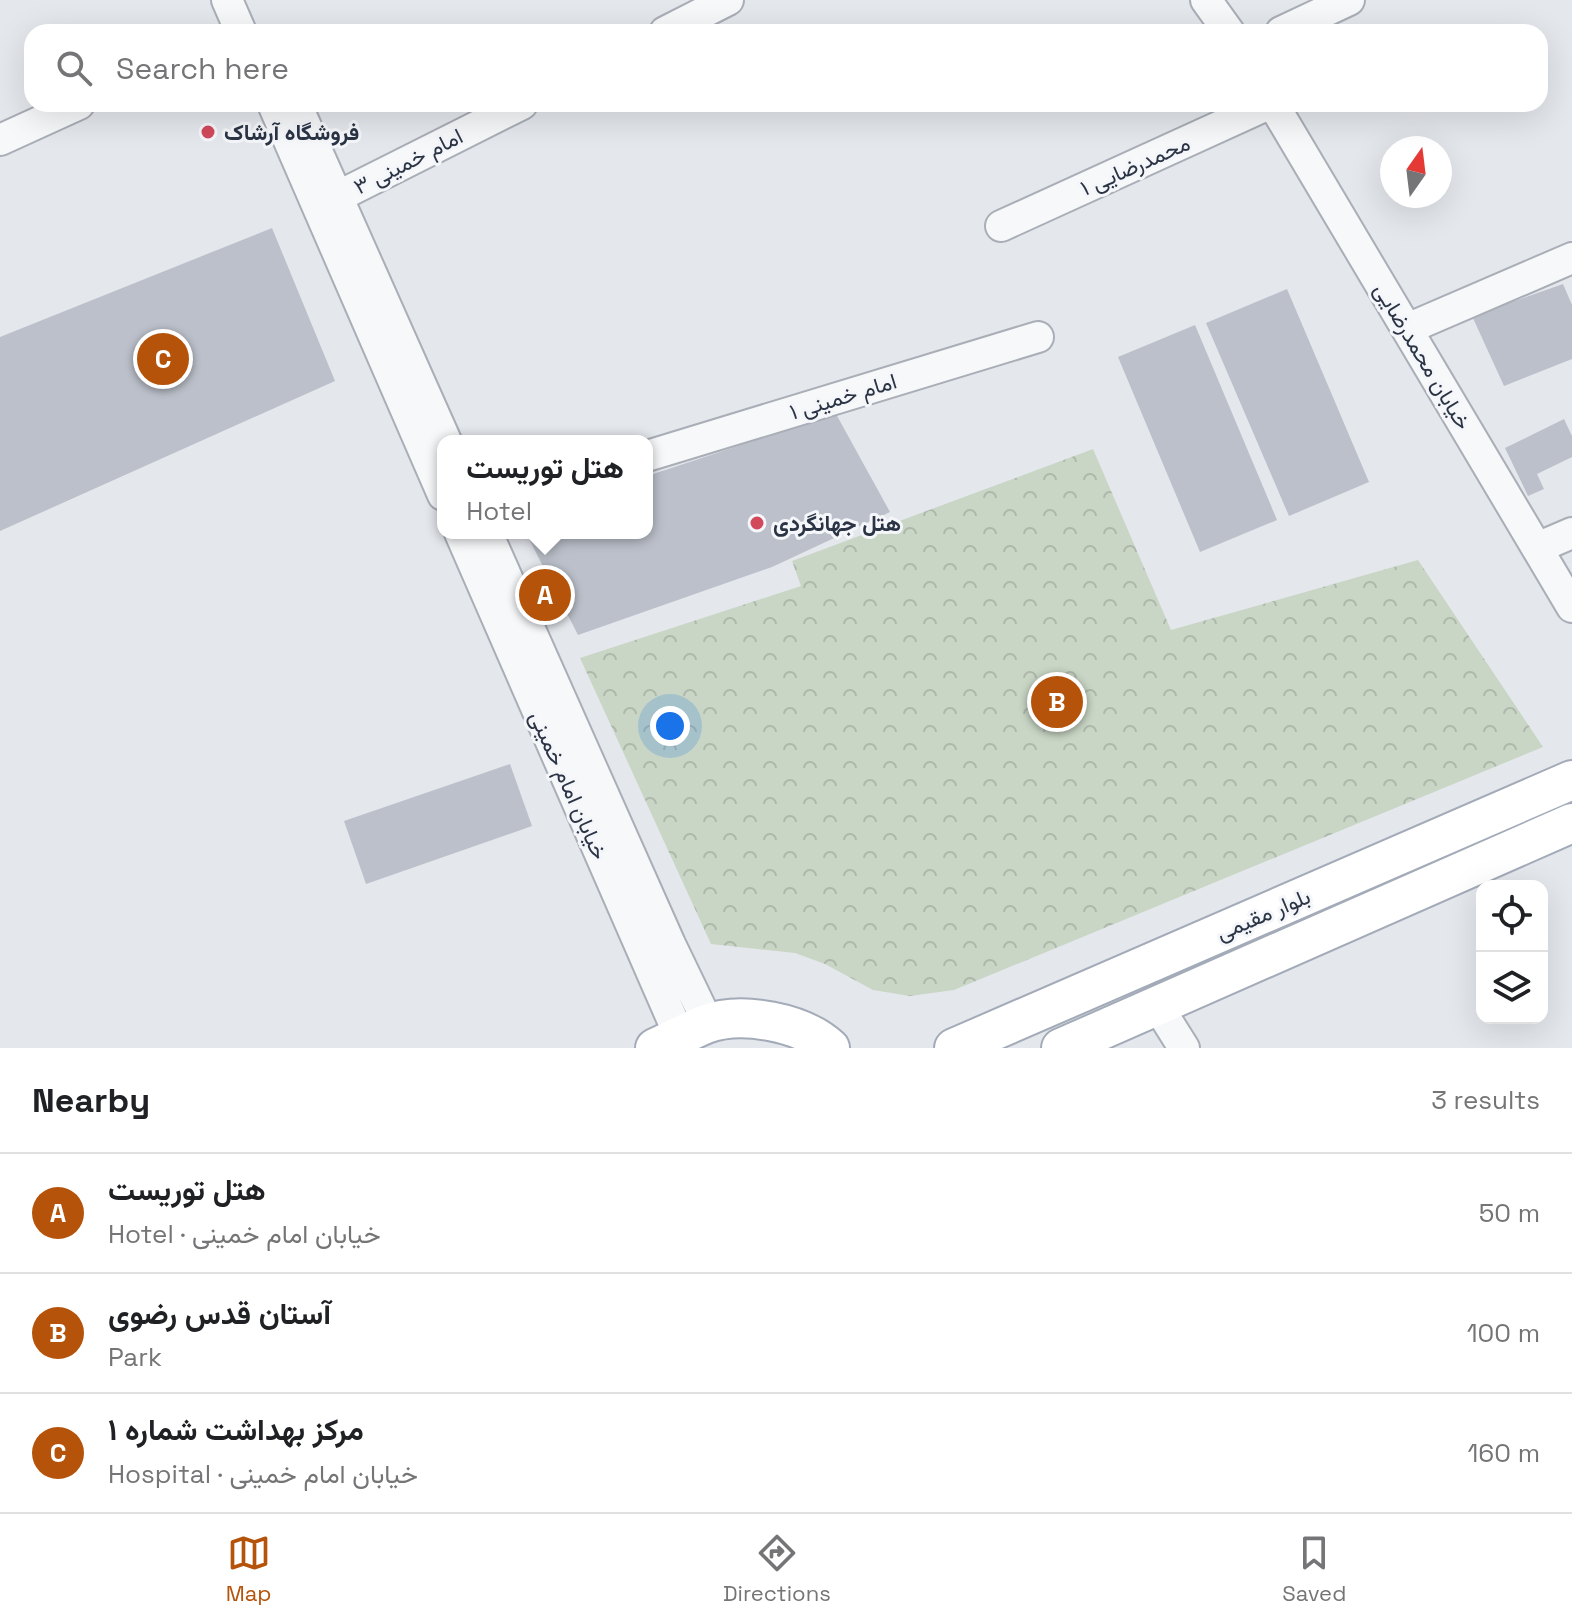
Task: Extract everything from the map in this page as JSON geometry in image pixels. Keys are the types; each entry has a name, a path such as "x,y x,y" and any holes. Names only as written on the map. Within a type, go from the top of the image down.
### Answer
{"main road":[{"name":"بلوار مقیمی","path":"954,1048 1572,780"},
{"name":"بلوار مقیمی","path":"1061,1048 1572,823"},
{"path":"681,1036 737,1018 782,1023 830,1046"}],"street":[{"path":"227,0 238,24"},
{"path":"249,0 260,24"},
{"path":"681,24 728,0"},
{"path":"1206,0 1223,24"},
{"path":"1298,24 1349,0"},
{"path":"0,140 61,112"},
{"path":"276,112 437,481"},
{"path":"300,112 443,435"},
{"name":"امام خمینی ۳","path":"337,197 506,112"},
{"name":"محمدرضایی ۱","path":"1001,226 1253,112"},
{"name":"خیابان محمدرضایی","path":"1276,112 1572,607"},
{"path":"1407,329 1572,258"},
{"name":"امام خمینی ۱","path":"653,454 1038,337"},
{"path":"1537,548 1572,533"},
{"name":"خیابان امام خمینی","path":"463,539 652,976 681,1036"},
{"name":"خیابان امام خمینی","path":"490,539 681,964 681,1036"},
{"path":"652,976 666,981 674,980 679,976 681,964"},
{"path":"1157,1005 1184,1048"}],"green space":[{"path":"1093,449 1171,630 1418,560 1543,747 954,990 910,996 873,990 825,964 795,953 711,944 580,658 801,586 792,561"}],"building":[{"path":"272,228 335,381 0,531 0,337"},
{"path":"1563,284 1572,305 1572,359 1504,386 1472,316"},
{"path":"1287,289 1369,482 1289,516 1206,323"},
{"path":"1195,325 1277,520 1200,552 1118,357"},
{"name":"هتل جهانگردی","path":"836,414 890,512 772,567 578,635 529,539 653,539 653,474"},
{"path":"1564,419 1572,436 1572,457 1537,474 1544,489 1528,496 1505,448"},
{"path":"510,764 532,826 366,884 344,821"}],"place":[{"name":"فروشگاه آرشاک","path":"208,132"},
{"name":"مرکز بهداشت شماره ۱","path":"163,359"},
{"name":"هتل جهانگردی","path":"757,523"},
{"name":"هتل توریست","path":"545,595"},
{"name":"آستان قدس رضوی","path":"1057,702"}]}
